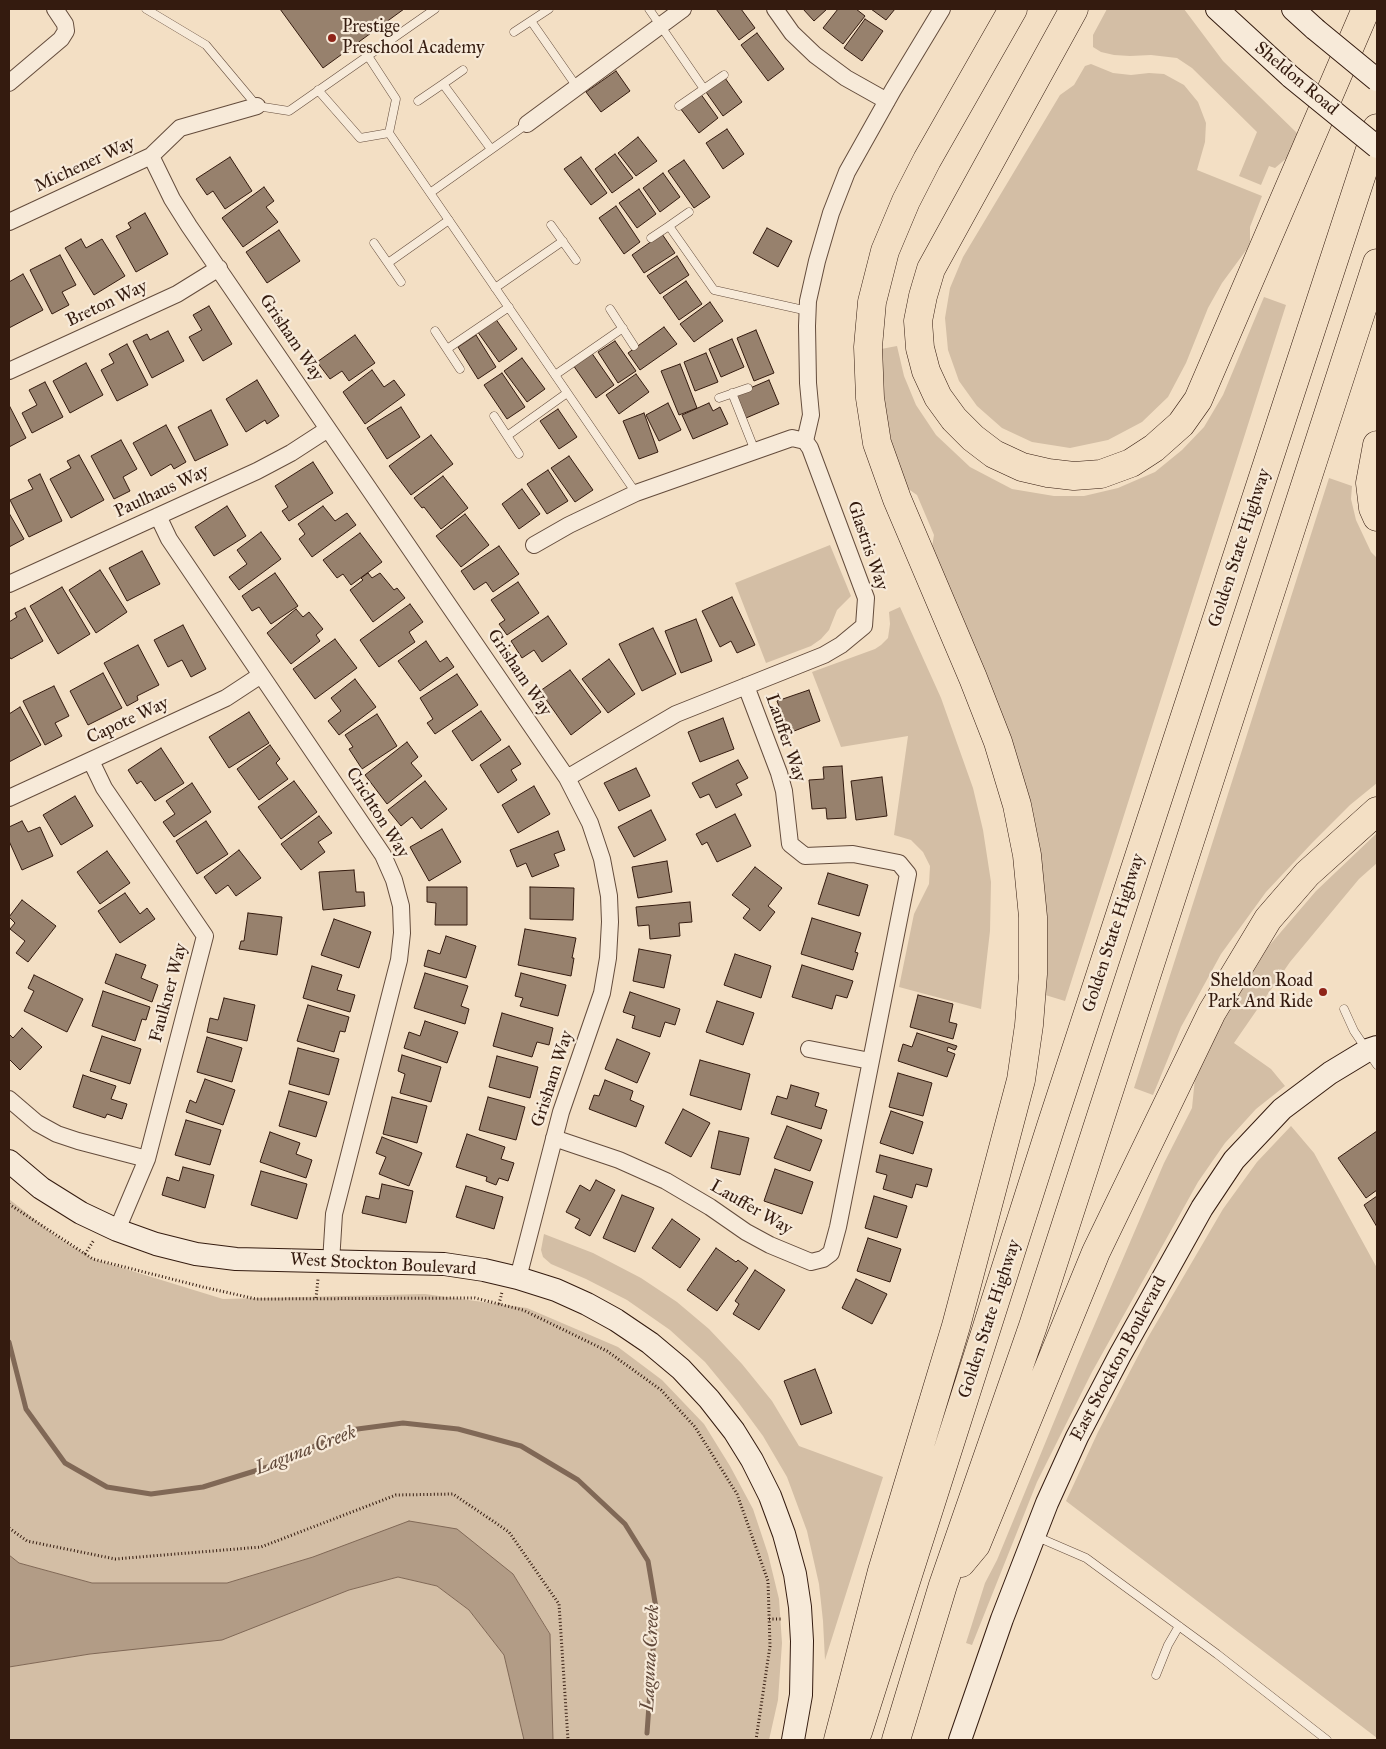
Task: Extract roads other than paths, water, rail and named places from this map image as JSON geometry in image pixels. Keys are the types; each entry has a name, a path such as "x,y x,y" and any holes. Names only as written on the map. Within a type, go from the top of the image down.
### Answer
{"highway":[{"path":"838,1740 882,1571 956,1326 1021,1080 1029,1025 1033,974 1033,916 1027,855 1017,805 998,742 981,696 897,499 877,442 870,398 868,347 874,293 885,250 902,209 927,160 1013,9"},
{"path":"1074,9 931,268 922,296 918,321 920,348 926,371 938,397 973,438 994,454 1022,467 1074,476 1101,474 1131,463 1154,448 1181,424 1198,400 1366,9"},
{"name":"Golden State Highway","path":"856,1740 1051,1126 1377,128"},
{"path":"896,1740 943,1585 1036,1317 1377,263"},
{"path":"1377,445 1370,483 1377,517"},
{"path":"943,1585 976,1546 1096,1252 1212,1012 1268,919 1307,874 1377,811"}],"street":[{"path":"9,83 61,39 66,31 65,24 55,9"},
{"path":"527,124 683,9"},
{"path":"775,9 792,33 815,55 846,78 887,101"},
{"path":"534,544 636,493 792,438 805,441 811,415 808,383 808,301 817,260 831,213 847,172 942,9"},
{"name":"Sheldon Road","path":"1217,9 1290,77 1377,147"},
{"path":"1293,9 1377,80"},
{"name":"Michener Way","path":"9,222 151,156 180,128 256,106"},
{"name":"Grisham Way","path":"151,156 172,199 567,778 590,823 602,859 609,896 610,922 608,958 602,994 561,1112 518,1278"},
{"name":"Breton Way","path":"9,371 177,294 219,268"},
{"name":"Paulhaus Way","path":"9,584 291,453 328,429"},
{"name":"Glastris Way","path":"567,778 668,718 824,655 841,645 864,626 866,598 810,448 805,441"},
{"name":"Crichton Way","path":"158,516 169,539 384,855 394,880 401,906 400,960 334,1214 331,1262"},
{"name":"Capote Way","path":"9,798 226,698 261,675"},
{"name":"Lauffer Way","path":"554,1138 619,1160 666,1181 710,1207 746,1232 770,1245 811,1262 823,1259 831,1254 908,874 899,863 853,854 805,856 790,844 784,791 779,773 746,686"},
{"name":"Faulkner Way","path":"91,761 104,788 205,936 147,1160 118,1230"},
{"path":"809,1049 870,1061"},
{"name":"East Stockton Boulevard","path":"960,1740 989,1655 1034,1535 1077,1437 1120,1355 1202,1208 1221,1179 1253,1139 1282,1109 1330,1073 1374,1054"},
{"path":"9,1099 37,1123 57,1134 78,1142 147,1160"},
{"name":"West Stockton Boulevard","path":"9,1161 49,1193 81,1213 118,1230 156,1244 196,1254 236,1259 444,1264 484,1270 556,1290 616,1320 650,1343 681,1369 709,1399 734,1431 752,1460 770,1496 784,1534 800,1607 802,1668 800,1695 792,1740"}],"lane":[{"path":"146,9 206,45 256,106 289,111 435,9"},
{"path":"514,32 549,9"},
{"path":"649,9 704,89"},
{"path":"531,21 577,87"},
{"path":"368,56 396,99 389,133 636,493"},
{"path":"418,100 463,70"},
{"path":"679,106 724,75"},
{"path":"443,84 491,150"},
{"path":"318,90 360,138 389,133"},
{"path":"430,193 527,124"},
{"path":"651,238 689,212"},
{"path":"388,263 449,220"},
{"path":"551,225 576,260"},
{"path":"669,226 714,290 808,311"},
{"path":"495,288 563,241"},
{"path":"374,243 401,282"},
{"path":"447,349 508,307"},
{"path":"610,309 634,346"},
{"path":"555,375 622,328"},
{"path":"435,331 460,369"},
{"path":"720,398 748,388"},
{"path":"507,436 567,393"},
{"path":"732,393 755,451"},
{"path":"494,416 519,454"},
{"path":"1344,1009 1354,1031 1374,1054"},
{"path":"1034,1535 1086,1558 1179,1626 1327,1740"},
{"path":"1156,1675 1168,1645 1179,1626"}],"waterway":[{"name":"Laguna Creek","path":"9,1342 26,1409 65,1463 107,1487 151,1494 203,1487 271,1466 350,1430 403,1423 458,1429 521,1446 578,1480 625,1524 648,1561 656,1608 647,1733"}],"place":[{"name":"Prestige Preschool Academy","path":"332,38"},
{"name":"Sheldon Road Park And Ride","path":"1323,992"}]}
